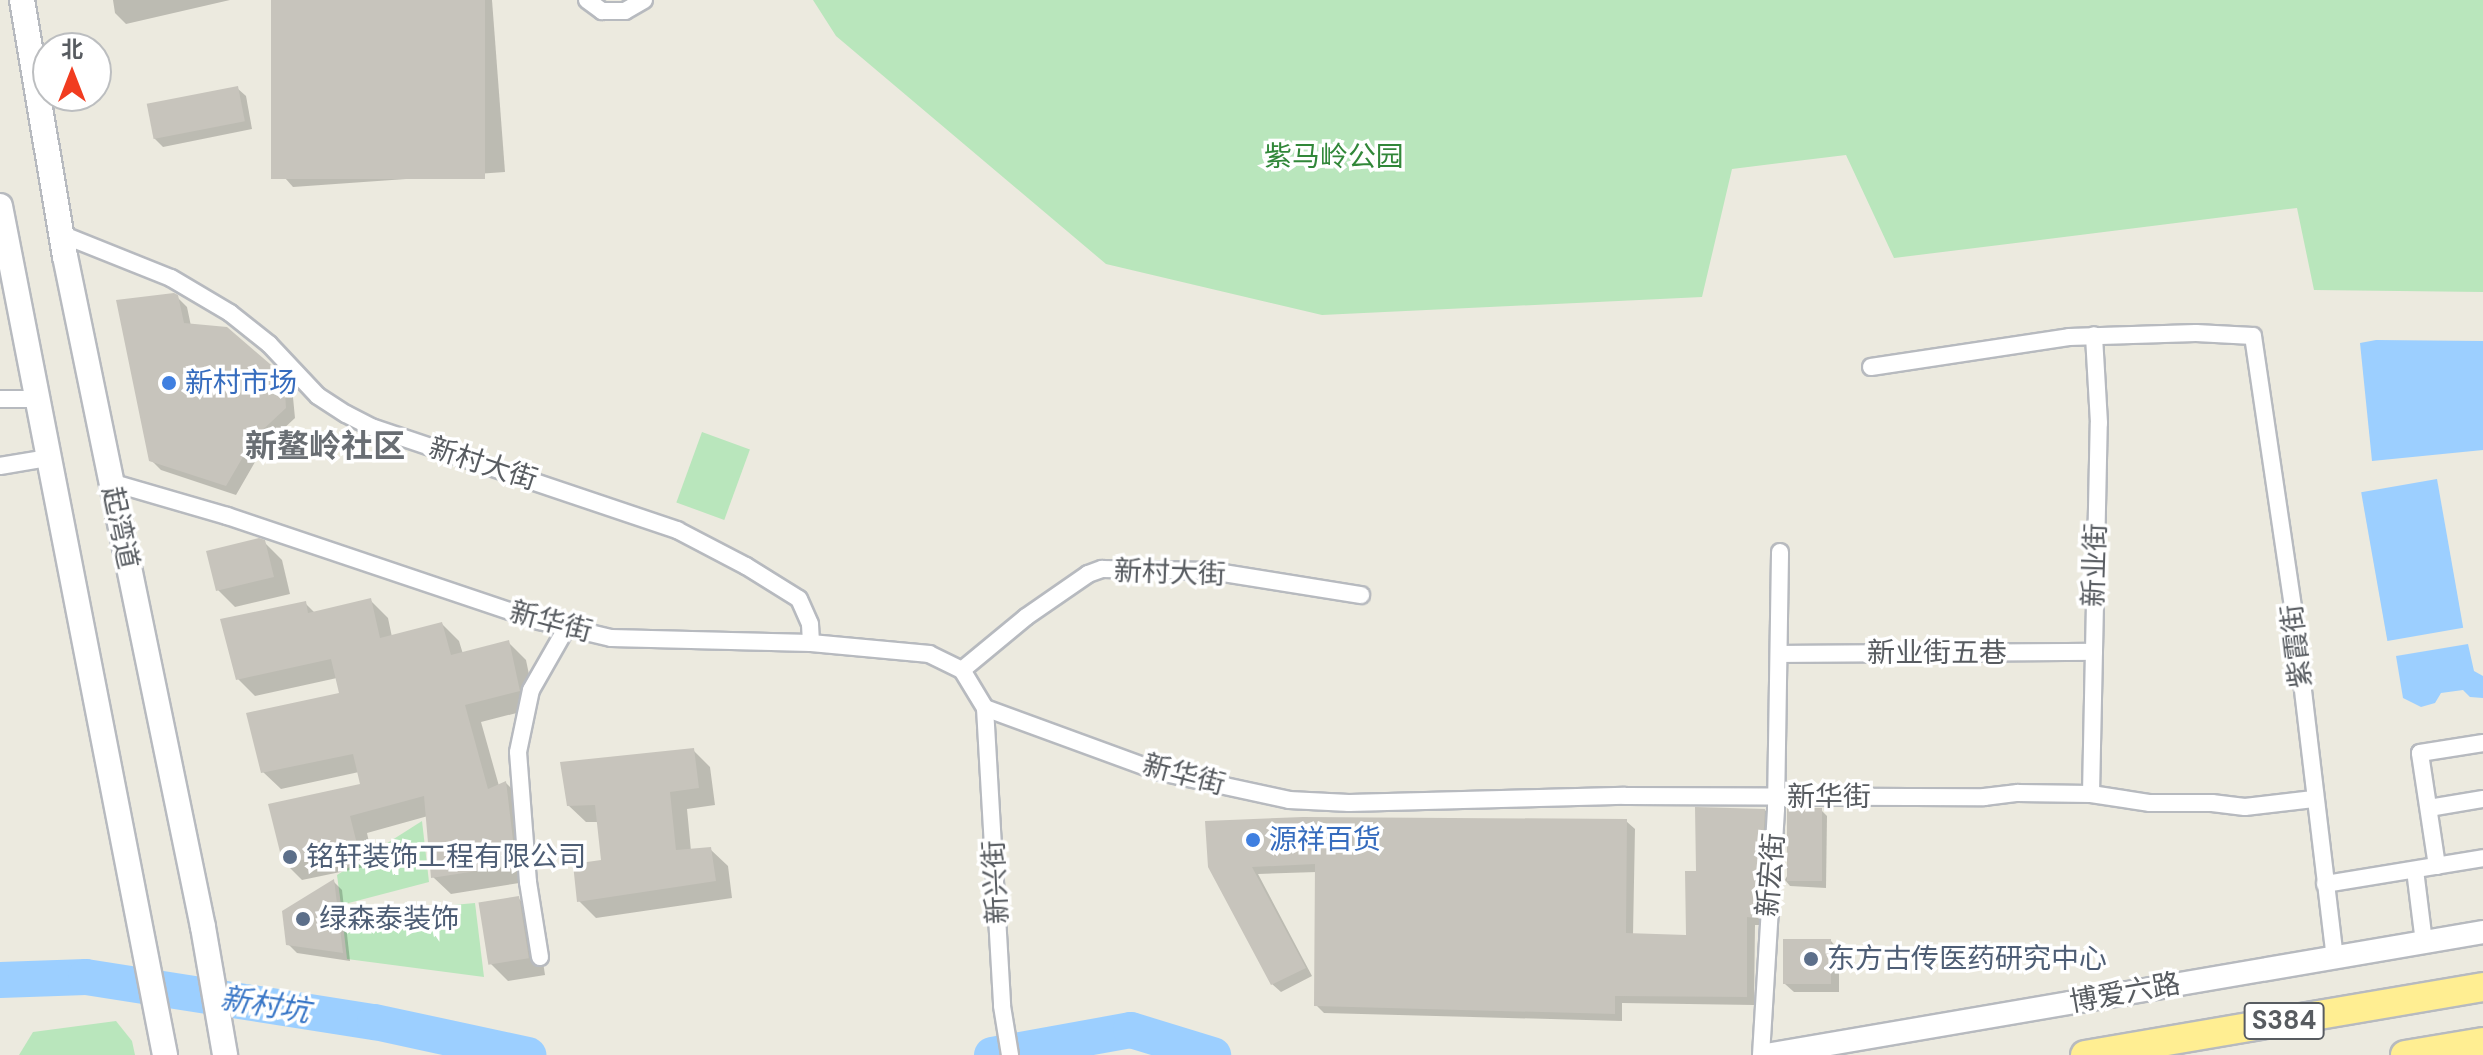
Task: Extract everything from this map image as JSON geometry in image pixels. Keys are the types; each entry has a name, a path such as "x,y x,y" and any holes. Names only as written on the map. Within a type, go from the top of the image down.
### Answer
{"highway":[{"name":"博爱六路","path":"2085,1055 2483,987"},
{"path":"2405,1055 2483,1042"}],"main road":[{"name":"起湾道","path":"22,0 61,234 225,1055"},
{"name":"起湾道","path":"0,206 165,1055"}],"street":[{"path":"587,0 602,11 625,11 644,0"},
{"name":"新村大街","path":"61,234 171,278 230,313 269,344 318,396 346,414 415,442 677,530 746,566 799,599 810,624 811,643"},
{"name":"紫霞街","path":"2094,335 2196,333 2253,336 2290,585 2335,957"},
{"path":"1871,367 1998,346 2094,335"},
{"name":"新业街","path":"2091,794 2099,423 2094,335"},
{"path":"0,399 36,399"},
{"path":"0,466 48,458"},
{"name":"新华街","path":"110,482 227,516 567,627 611,638 811,643 929,654 962,670"},
{"name":"新宏街","path":"1764,1055 1777,797 1780,552"},
{"name":"新村大街","path":"962,670 1026,617 1088,574 1102,569 1211,571 1361,595"},
{"path":"540,957 528,882 518,752 531,690 567,627"},
{"name":"新业街五巷","path":"1781,654 2094,652"},
{"path":"962,670 985,708"},
{"name":"新华街","path":"985,708 1160,772 1289,800 1349,803 1610,796 2091,794 2150,803 2245,807 2314,799"},
{"name":"新兴街","path":"985,708 1010,1055"},
{"path":"2437,866 2420,753 2483,743"},
{"path":"2429,808 2483,799"},
{"path":"2325,884 2483,858"},
{"path":"2415,870 2424,942"},
{"name":"博爱六路","path":"1764,1055 2483,932"}],"green space":[{"name":"紫马岭公园","path":"813,0 2483,0 2483,292 2314,290 2297,208 1894,258 1846,155 1732,169 1702,297 1322,315 1106,264 836,36"},
{"path":"702,432 750,449 724,520 676,502"},
{"path":"422,821 429,882 341,905 337,875"},
{"path":"475,903 484,977 347,959 342,915"},
{"path":"116,1021 132,1041 135,1055 19,1055 33,1032"}],"water":[{"path":"2376,340 2483,341 2483,450 2372,461 2360,343"},
{"path":"2437,479 2463,628 2387,641 2361,492"},
{"path":"2468,644 2474,671 2483,676 2483,698 2470,697 2463,690 2441,693 2435,703 2421,707 2403,698 2396,656"}],"building":[{"path":"271,0 485,0 485,179 271,179"},
{"path":"238,86 245,121 154,139 147,104"},
{"path":"178,295 184,323 227,327 284,376 286,408 254,438 226,486 149,461 116,300"},
{"path":"259,538 265,540 274,577 216,591 206,551"},
{"path":"371,598 380,638 442,622 451,655 509,640 520,691 465,705 488,789 506,781 516,865 431,878 424,796 350,816 358,848 283,864 268,804 360,784 353,754 261,773 246,713 339,693 331,659 236,680 220,619 306,601 308,613"},
{"path":"694,748 699,788 670,792 676,850 711,847 716,881 577,902 573,864 601,860 595,805 567,806 560,762"},
{"path":"1695,807 1765,809 1761,880 1755,880 1755,918 1747,917 1747,997 1615,996 1615,1014 1314,1006 1315,864 1252,867 1306,968 1271,985 1208,867 1205,821 1303,817 1627,819 1626,933 1686,935 1685,871 1696,871"},
{"path":"1787,808 1822,808 1822,881 1787,881"},
{"path":"334,879 343,953 286,945 282,911"},
{"path":"519,896 529,958 488,965 479,902"},
{"path":"1783,939 1831,939 1831,984 1783,984"}],"waterway":[{"name":"新村坑","path":"0,980 86,977 375,1022 528,1055"},
{"name":"新村坑","path":"992,1055 1131,1030 1213,1055"}],"place":[{"name":"新村市场","path":"169,383"},
{"name":"源祥百货","path":"1253,840"},
{"name":"铭轩装饰工程有限公司","path":"290,857"},
{"name":"绿森泰装饰","path":"303,919"},
{"name":"东方古传医药研究中心","path":"1811,959"}],"district":[{"name":"新鳌岭社区","path":"325,446"}]}
